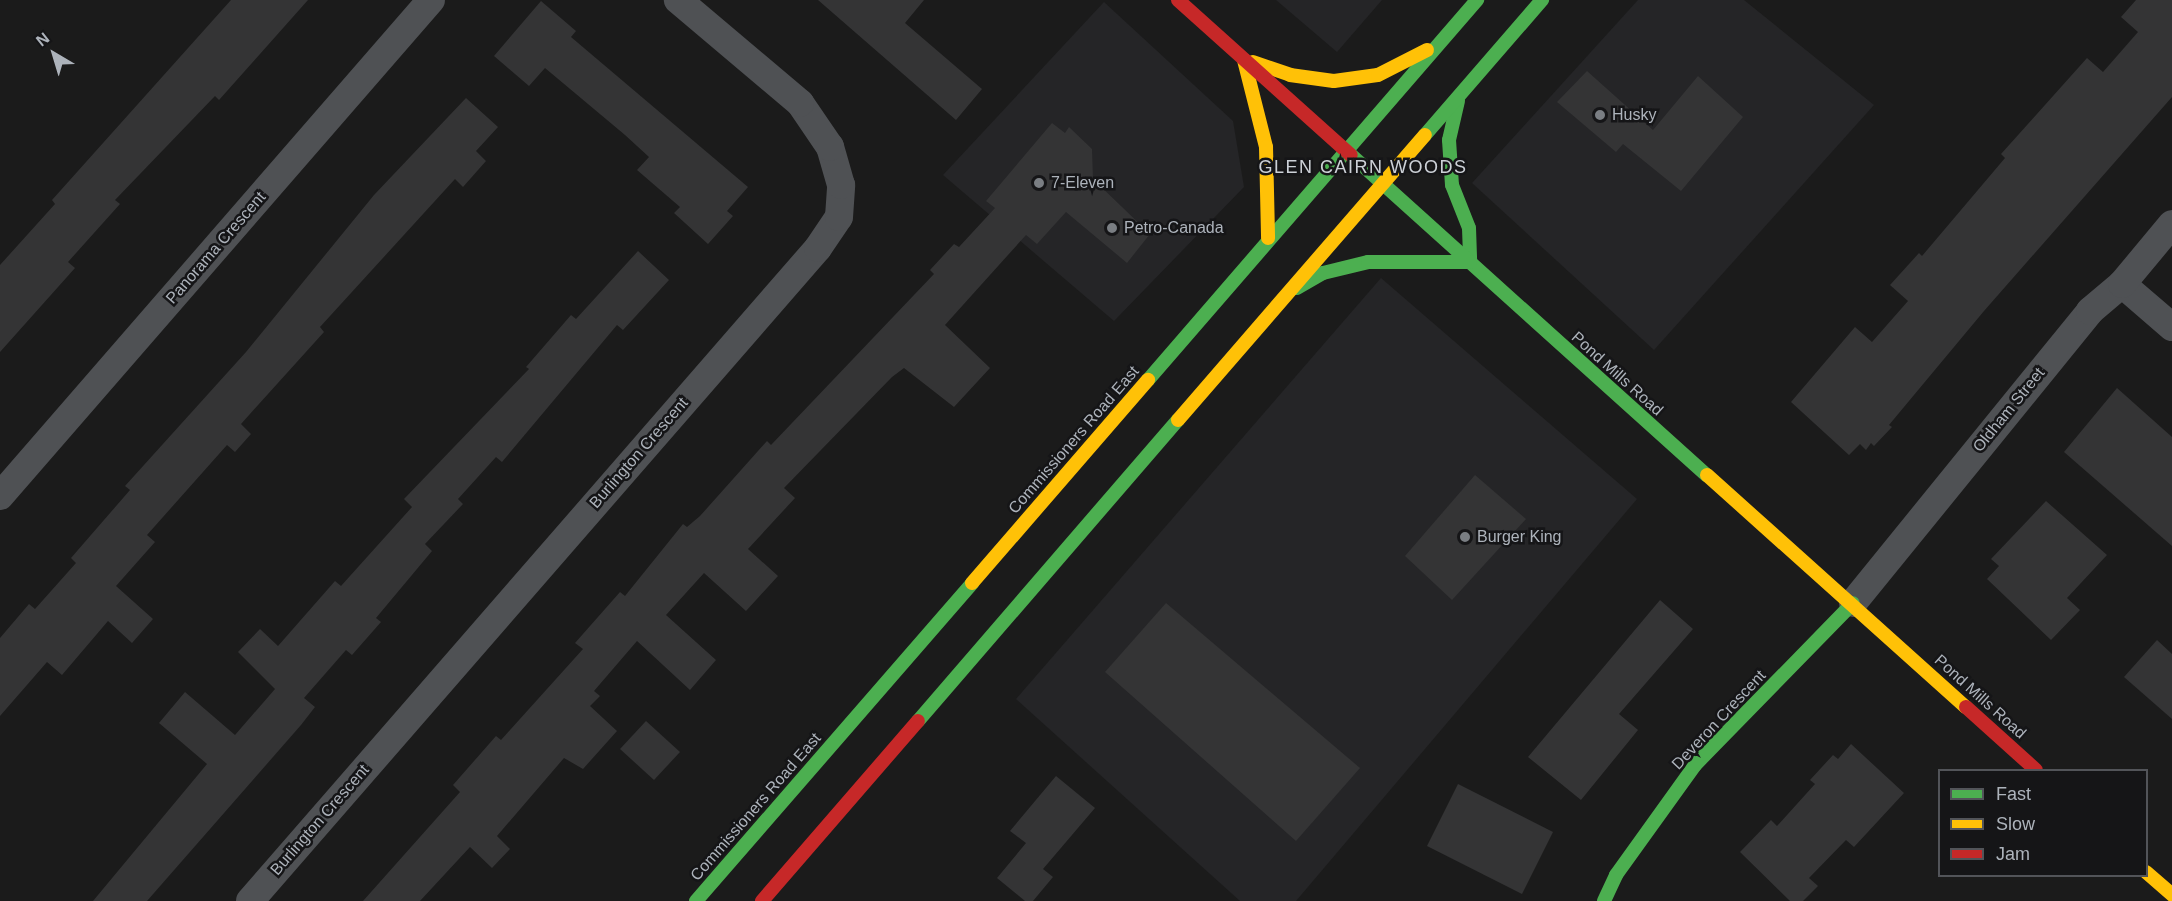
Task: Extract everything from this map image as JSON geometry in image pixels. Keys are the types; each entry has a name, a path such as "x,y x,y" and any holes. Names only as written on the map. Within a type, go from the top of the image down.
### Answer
{"main road":[{"name":"Pond Mills Road","path":"1178,0 1853,603 2034,769"},
{"name":"Commissioners Road East","path":"696,901 1268,238 1347,152 1477,0"},
{"path":"762,901 1283,296 1542,0"},
{"path":"1243,59 1290,75 1334,81 1368,76 1418,57 1453,29"},
{"path":"1243,59 1266,147 1268,238"},
{"path":"1283,296 1323,273 1368,262 1470,262 1469,228 1452,185 1449,140 1459,96"},
{"name":"Deveron Crescent","path":"1604,901 1616,875 1695,765 1853,603"},
{"path":"2148,874 2172,895"}],"street":[{"name":"Panorama Crescent","path":"0,496 431,0"},
{"name":"Burlington Crescent","path":"250,901 839,217 841,185 830,147 800,103 678,0"},
{"name":"Oldham Street","path":"1853,603 2090,311 2122,284 2172,224"},
{"path":"2122,284 2172,327"}],"shaded area":[{"path":"1276,0 1382,0 1337,52"},
{"path":"1638,0 1744,0 1874,105 1654,350 1472,183"},
{"path":"1104,2 1233,121 1244,187 1114,321 943,175"},
{"path":"1381,278 1637,499 1296,901 1240,901 1016,699"}],"building":[{"path":"231,0 308,0 219,100 215,96 115,200 120,204 68,262 75,268 0,352 0,265 55,204 52,200"},
{"path":"818,0 924,0 905,23 982,89 956,120"},
{"path":"2136,0 2172,0 2172,97 1984,311 1889,425 1892,427 1874,446 1871,443 1866,450 1860,444 1849,455 1791,402 1855,327 1872,342 1908,301 1890,285 1919,253 1922,256 2005,158 2001,154 2087,58 2103,72 2138,32 2121,17"},
{"path":"541,1 576,31 571,37 748,187 727,211 733,216 708,244 674,213 680,207 637,170 649,157 625,135 545,68 529,86 494,56"},
{"path":"1587,71 1653,130 1698,76 1743,117 1681,191 1623,144 1616,152 1557,102"},
{"path":"466,98 498,127 476,151 486,161 463,187 455,179 320,327 324,332 241,424 251,434 235,452 227,445 147,535 155,542 116,586 153,619 132,643 108,621 62,675 47,662 0,716 0,638 29,604 35,609 76,563 71,558 130,490 125,486 246,352 374,195"},
{"path":"1052,123 1065,133 1069,127 1092,149 1093,179 1150,234 1127,263 1066,212 1037,244 1026,235 945,325 990,368 954,407 904,368 892,377 784,488 795,498 748,549 778,576 746,611 704,573 666,615 716,660 690,690 637,641 594,691 600,696 590,706 617,731 583,769 564,758 497,836 510,849 492,868 470,847 420,901 363,901 460,792 453,785 496,736 501,740 583,649 575,643 620,592 625,596 683,524 687,527 700,516 767,441 771,445 934,274 930,270 954,244 959,247 995,208 986,201"},
{"path":"638,251 669,280 623,330 617,325 502,462 496,457 458,499 463,504 425,544 432,551 376,618 381,622 352,655 346,650 304,698 315,707 301,725 147,901 93,901 207,764 159,723 185,692 235,735 275,689 238,652 260,629 278,646 335,581 341,586 412,507 404,499 529,369 526,367 571,315 576,319"},
{"path":"2117,388 2172,437 2172,546 2064,452"},
{"name":"Burger King","path":"1475,475 1526,519 1452,600 1405,556"},
{"path":"2046,501 2107,555 2067,598 2080,610 2051,640 1987,579 1999,566 1991,559"},
{"path":"1660,600 1693,629 1619,714 1638,730 1581,800 1528,757"},
{"path":"1166,603 1360,768 1296,841 1105,672"},
{"path":"2157,640 2172,654 2172,719 2124,677"},
{"path":"646,721 680,752 654,780 620,749"},
{"path":"1851,744 1904,793 1854,847 1846,840 1809,878 1818,886 1803,901 1790,901 1740,852 1771,820 1777,826 1815,784 1810,780 1833,755 1838,759"},
{"path":"1056,776 1095,808 1043,869 1053,877 1033,901 1025,901 997,878 1026,843 1010,831"},
{"path":"1458,784 1553,832 1522,894 1427,846"}],"traffic: fast":[{"path":"1148,380 1477,0"},
{"path":"1425,135 1542,0"},
{"path":"1458,101 1449,140 1452,185 1469,228 1470,262"},
{"path":"1351,155 1707,475"},
{"path":"1297,288 1323,273 1368,262 1470,262"},
{"path":"918,721 1178,420"},
{"path":"696,901 972,583"},
{"path":"1604,901 1616,875 1695,765 1853,603"}],"traffic: slow":[{"path":"1253,62 1290,75 1334,81 1378,75 1427,50"},
{"path":"1244,60 1266,147 1268,238"},
{"path":"1178,420 1425,135"},
{"path":"972,583 1148,380"},
{"path":"1707,475 1966,707"},
{"path":"2148,874 2172,895"}],"traffic: jam":[{"path":"1178,0 1351,155"},
{"path":"1966,707 2035,769"},
{"path":"762,901 918,721"}],"place":[{"name":"Husky","path":"1600,115"},
{"name":"7-Eleven","path":"1039,183"},
{"name":"Petro-Canada","path":"1112,228"},
{"name":"Burger King","path":"1465,537"}],"district":[{"name":"GLEN CAIRN WOODS","path":"1363,167"}]}
